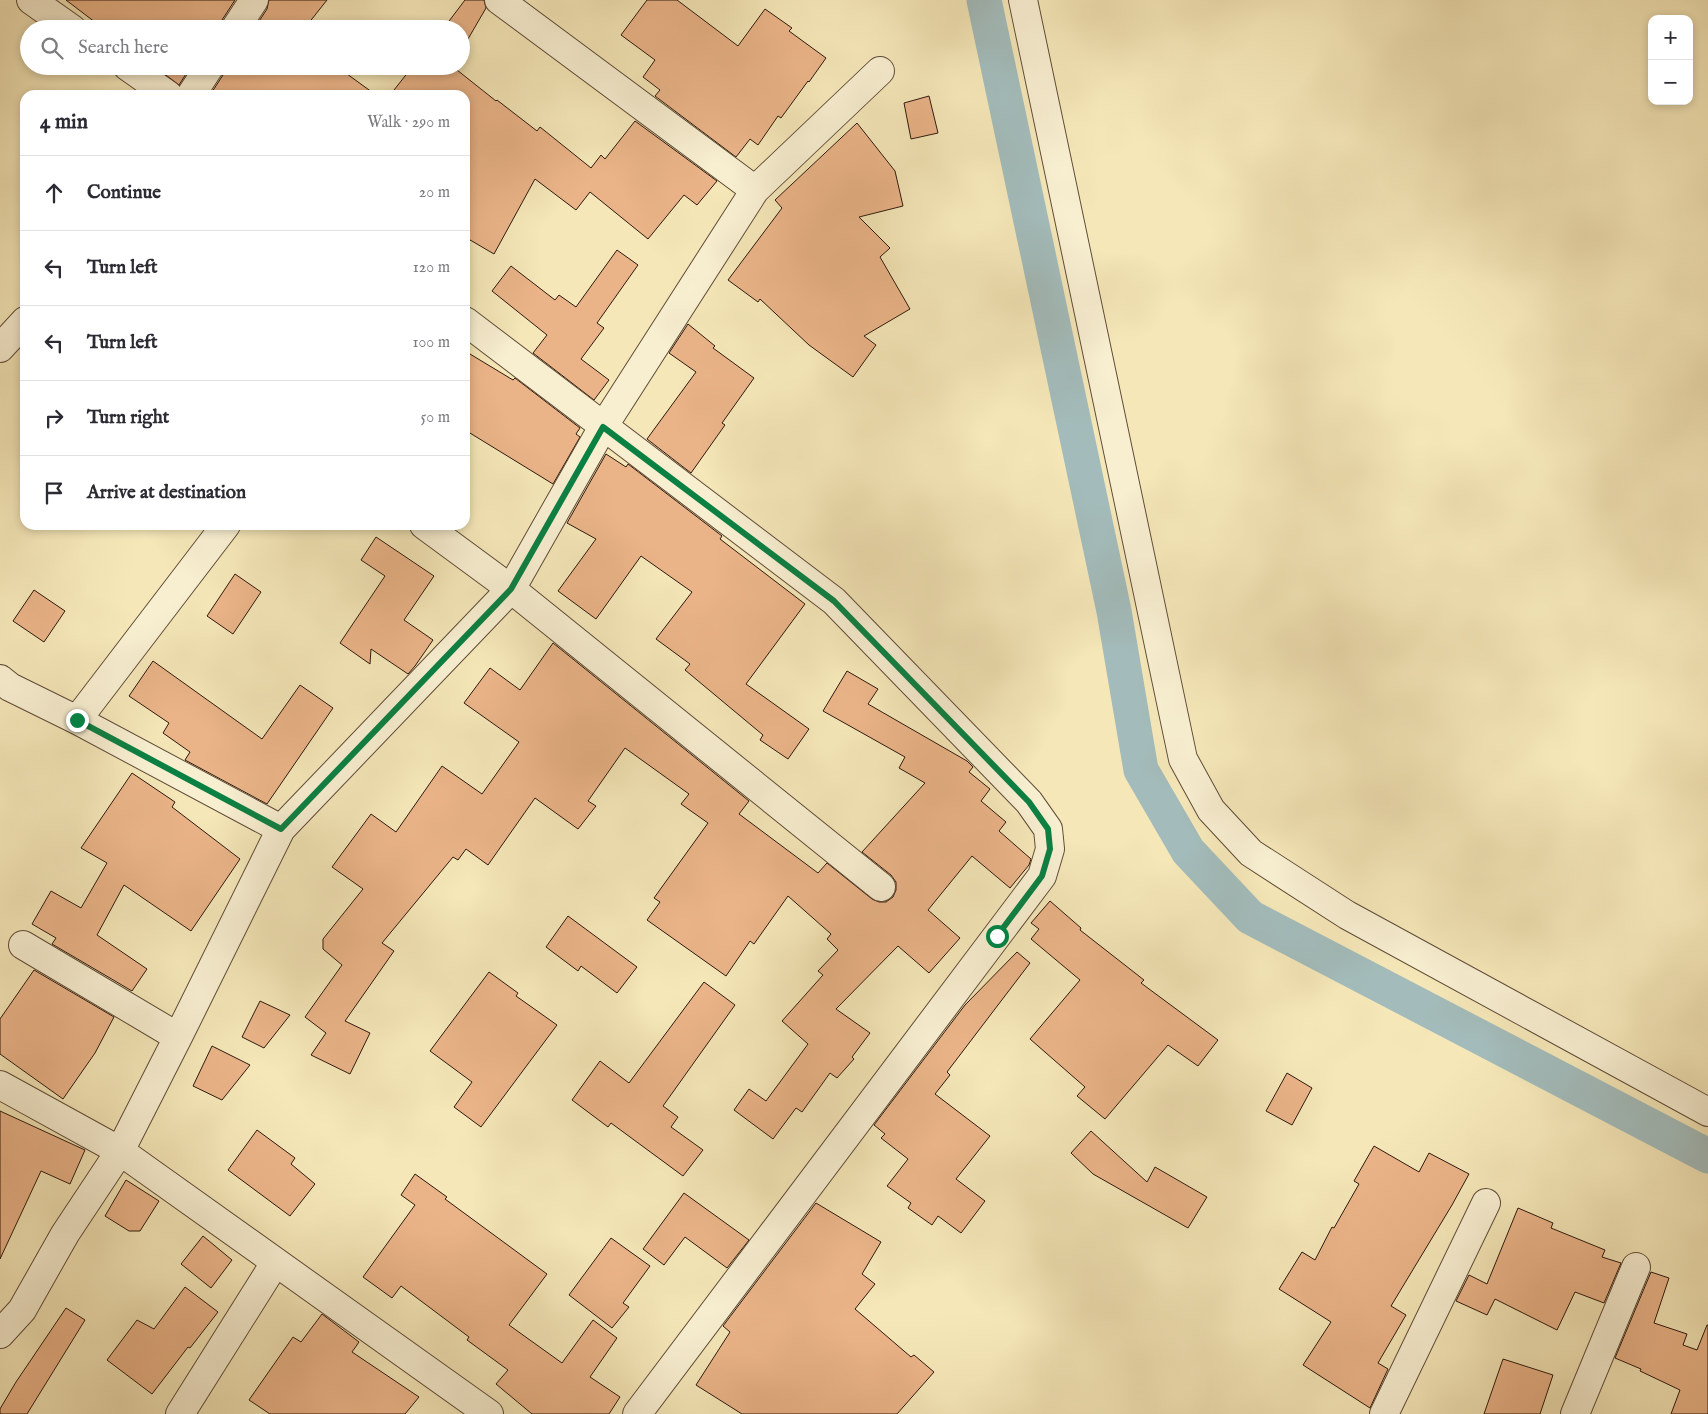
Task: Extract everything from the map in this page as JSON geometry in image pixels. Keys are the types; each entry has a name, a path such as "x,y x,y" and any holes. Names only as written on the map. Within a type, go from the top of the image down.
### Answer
{"street":[{"path":"31,0 59,20"},
{"path":"241,20 254,0"},
{"path":"499,0 755,190"},
{"path":"1023,0 1183,759 1211,810 1252,853 1346,916 1708,1112"},
{"path":"0,1334 22,1310 65,1234 120,1151 281,829 511,589 603,427 755,190 880,71"},
{"path":"140,75 161,90"},
{"path":"194,90 204,75"},
{"path":"470,325 834,601 1029,802 1048,829 1050,849 1042,876 637,1414"},
{"path":"0,348 20,326"},
{"path":"77,720 222,530"},
{"path":"431,530 511,589 881,887"},
{"path":"0,679 10,687 77,720 281,829"},
{"path":"23,945 178,1037"},
{"path":"0,1085 120,1151 489,1414"},
{"path":"1384,1414 1486,1203"},
{"path":"180,1414 275,1263"},
{"path":"1575,1414 1636,1267"}],"building":[{"path":"66,0 235,0 222,20 92,20"},
{"path":"269,0 327,0 311,20 260,20 267,9"},
{"path":"465,0 484,0 486,8 470,36 470,20 450,20"},
{"path":"647,0 677,0 738,46 765,9 792,28 789,31 826,58 781,118 778,116 758,145 750,139 736,157 655,96 660,90 643,77 655,60 621,35"},
{"path":"166,75 185,75 179,85"},
{"path":"223,75 348,75 369,90 213,90"},
{"path":"406,75 463,75 537,131 540,127 591,168 601,155 605,159 635,121 717,181 697,205 684,195 648,239 590,192 576,210 535,179 494,254 470,240 470,90 394,90"},
{"path":"929,96 938,133 911,139 904,103"},
{"path":"857,123 895,171 903,206 859,217 890,248 880,257 910,309 864,336 876,345 853,377 809,345 760,299 758,302 728,280 782,208 775,200"},
{"path":"617,250 638,265 597,323 604,328 581,359 609,380 594,400 533,353 547,335 492,291 511,266 555,300 559,295 576,307"},
{"path":"688,324 715,346 713,348 754,378 722,423 725,425 691,473 647,439 696,372 669,353"},
{"path":"470,354 513,380 515,378 580,428 576,434 580,437 553,484 470,433"},
{"path":"606,454 626,467 628,464 722,536 720,539 805,604 746,684 809,729 788,759 760,740 763,735 685,670 690,664 656,639 692,592 641,556 596,619 558,591 596,539 567,523"},
{"path":"376,537 434,576 404,620 433,640 408,674 371,649 370,664 340,643 385,576 361,560"},
{"path":"235,574 261,592 233,634 207,616"},
{"path":"34,590 65,611 44,642 13,621"},
{"path":"553,643 749,801 739,814 818,873 827,863 872,899 886,902 893,897 896,890 896,882 891,875 862,852 925,783 899,768 905,757 823,711 847,671 878,689 868,704 967,761 973,767 969,772 990,789 981,801 1006,822 999,831 1031,859 1029,865 1010,888 972,856 928,910 960,938 929,973 898,946 836,1009 870,1033 852,1057 854,1059 837,1078 830,1073 802,1112 796,1108 773,1139 734,1110 749,1089 766,1101 808,1044 782,1021 823,975 818,971 838,950 827,939 831,934 788,896 754,944 750,941 726,976 647,920 660,902 654,898 708,823 681,804 689,794 625,748 588,801 596,806 578,829 535,798 488,865 466,849 458,860 453,857 382,943 394,951 345,1021 370,1033 350,1074 311,1055 326,1033 305,1017 342,965 323,949 323,939 363,889 332,867 371,814 396,832 442,766 482,794 519,742 464,703 490,668 520,690"},
{"path":"153,661 262,739 300,685 333,708 267,804 185,760 190,752 163,733 169,723 129,696"},
{"path":"132,773 175,802 172,807 240,859 191,931 124,885 97,935 147,969 132,991 52,944 56,938 32,924 51,891 81,908 107,863 81,848"},
{"path":"1050,901 1081,928 1080,930 1144,980 1141,983 1218,1040 1198,1066 1168,1045 1105,1119 1077,1096 1085,1087 1030,1039 1080,980 1031,939 1039,929 1031,923"},
{"path":"568,916 637,967 617,993 581,966 578,971 546,947"},
{"path":"1017,952 1030,963 947,1072 950,1075 935,1094 990,1136 956,1179 985,1201 961,1233 938,1216 932,1225 908,1208 911,1203 887,1186 908,1159 881,1138 885,1134 874,1125 965,1005"},
{"path":"34,970 114,1017 95,1053 63,1099 0,1054 0,1019"},
{"path":"489,972 518,993 516,996 557,1025 481,1127 454,1107 472,1082 430,1051"},
{"path":"704,982 735,1005 663,1106 678,1117 671,1127 703,1150 683,1176 611,1123 608,1127 572,1100 600,1061 629,1083"},
{"path":"260,1001 290,1015 264,1048 242,1037"},
{"path":"212,1046 250,1065 222,1100 193,1086"},
{"path":"1287,1073 1312,1088 1292,1125 1266,1111"},
{"path":"0,1111 85,1150 70,1184 41,1171 0,1259"},
{"path":"257,1130 295,1158 291,1164 315,1184 290,1216 228,1170"},
{"path":"1091,1131 1147,1182 1155,1167 1207,1197 1188,1228 1093,1174 1071,1153"},
{"path":"1374,1146 1419,1172 1429,1153 1469,1174 1391,1306 1406,1315 1378,1363 1388,1369 1370,1408 1303,1365 1331,1322 1279,1289 1302,1252 1315,1260 1332,1227 1334,1228 1359,1184 1354,1181"},
{"path":"415,1174 447,1197 445,1199 547,1274 509,1325 562,1363 593,1320 617,1338 590,1377 620,1397 609,1414 532,1414 496,1384 508,1370 467,1340 469,1337 401,1286 392,1298 363,1277 415,1205 401,1195"},
{"path":"126,1180 159,1201 140,1231 129,1231 105,1216"},
{"path":"684,1193 749,1240 727,1268 685,1237 664,1265 643,1249"},
{"path":"816,1203 881,1242 862,1274 875,1284 855,1309 911,1357 914,1355 934,1372 897,1414 742,1414 696,1385 730,1332 723,1326"},
{"path":"1518,1208 1553,1223 1551,1228 1605,1250 1602,1257 1621,1263 1604,1303 1575,1292 1557,1330 1495,1299 1487,1315 1456,1301 1469,1275 1487,1284"},
{"path":"203,1236 232,1260 211,1288 181,1264"},
{"path":"611,1238 650,1266 623,1303 629,1307 612,1328 569,1295"},
{"path":"1651,1272 1669,1278 1654,1323 1687,1334 1683,1345 1697,1350 1708,1325 1708,1414 1671,1414 1680,1390 1640,1371 1641,1369 1615,1358"},
{"path":"185,1287 218,1312 152,1394 107,1360 137,1320 154,1329"},
{"path":"66,1308 85,1320 27,1414 0,1414 0,1409 16,1382"},
{"path":"322,1314 359,1342 352,1352 419,1397 405,1414 270,1414 249,1400 293,1337 301,1342"},
{"path":"1503,1359 1553,1375 1540,1414 1484,1414"}],"waterway":[{"path":"984,0 1114,611 1141,770 1188,851 1250,917 1708,1156"}],"route":[{"path":"77,720 281,829 511,589 603,427 834,601 1029,802 1048,829 1050,849 1042,876 997,936"}]}
